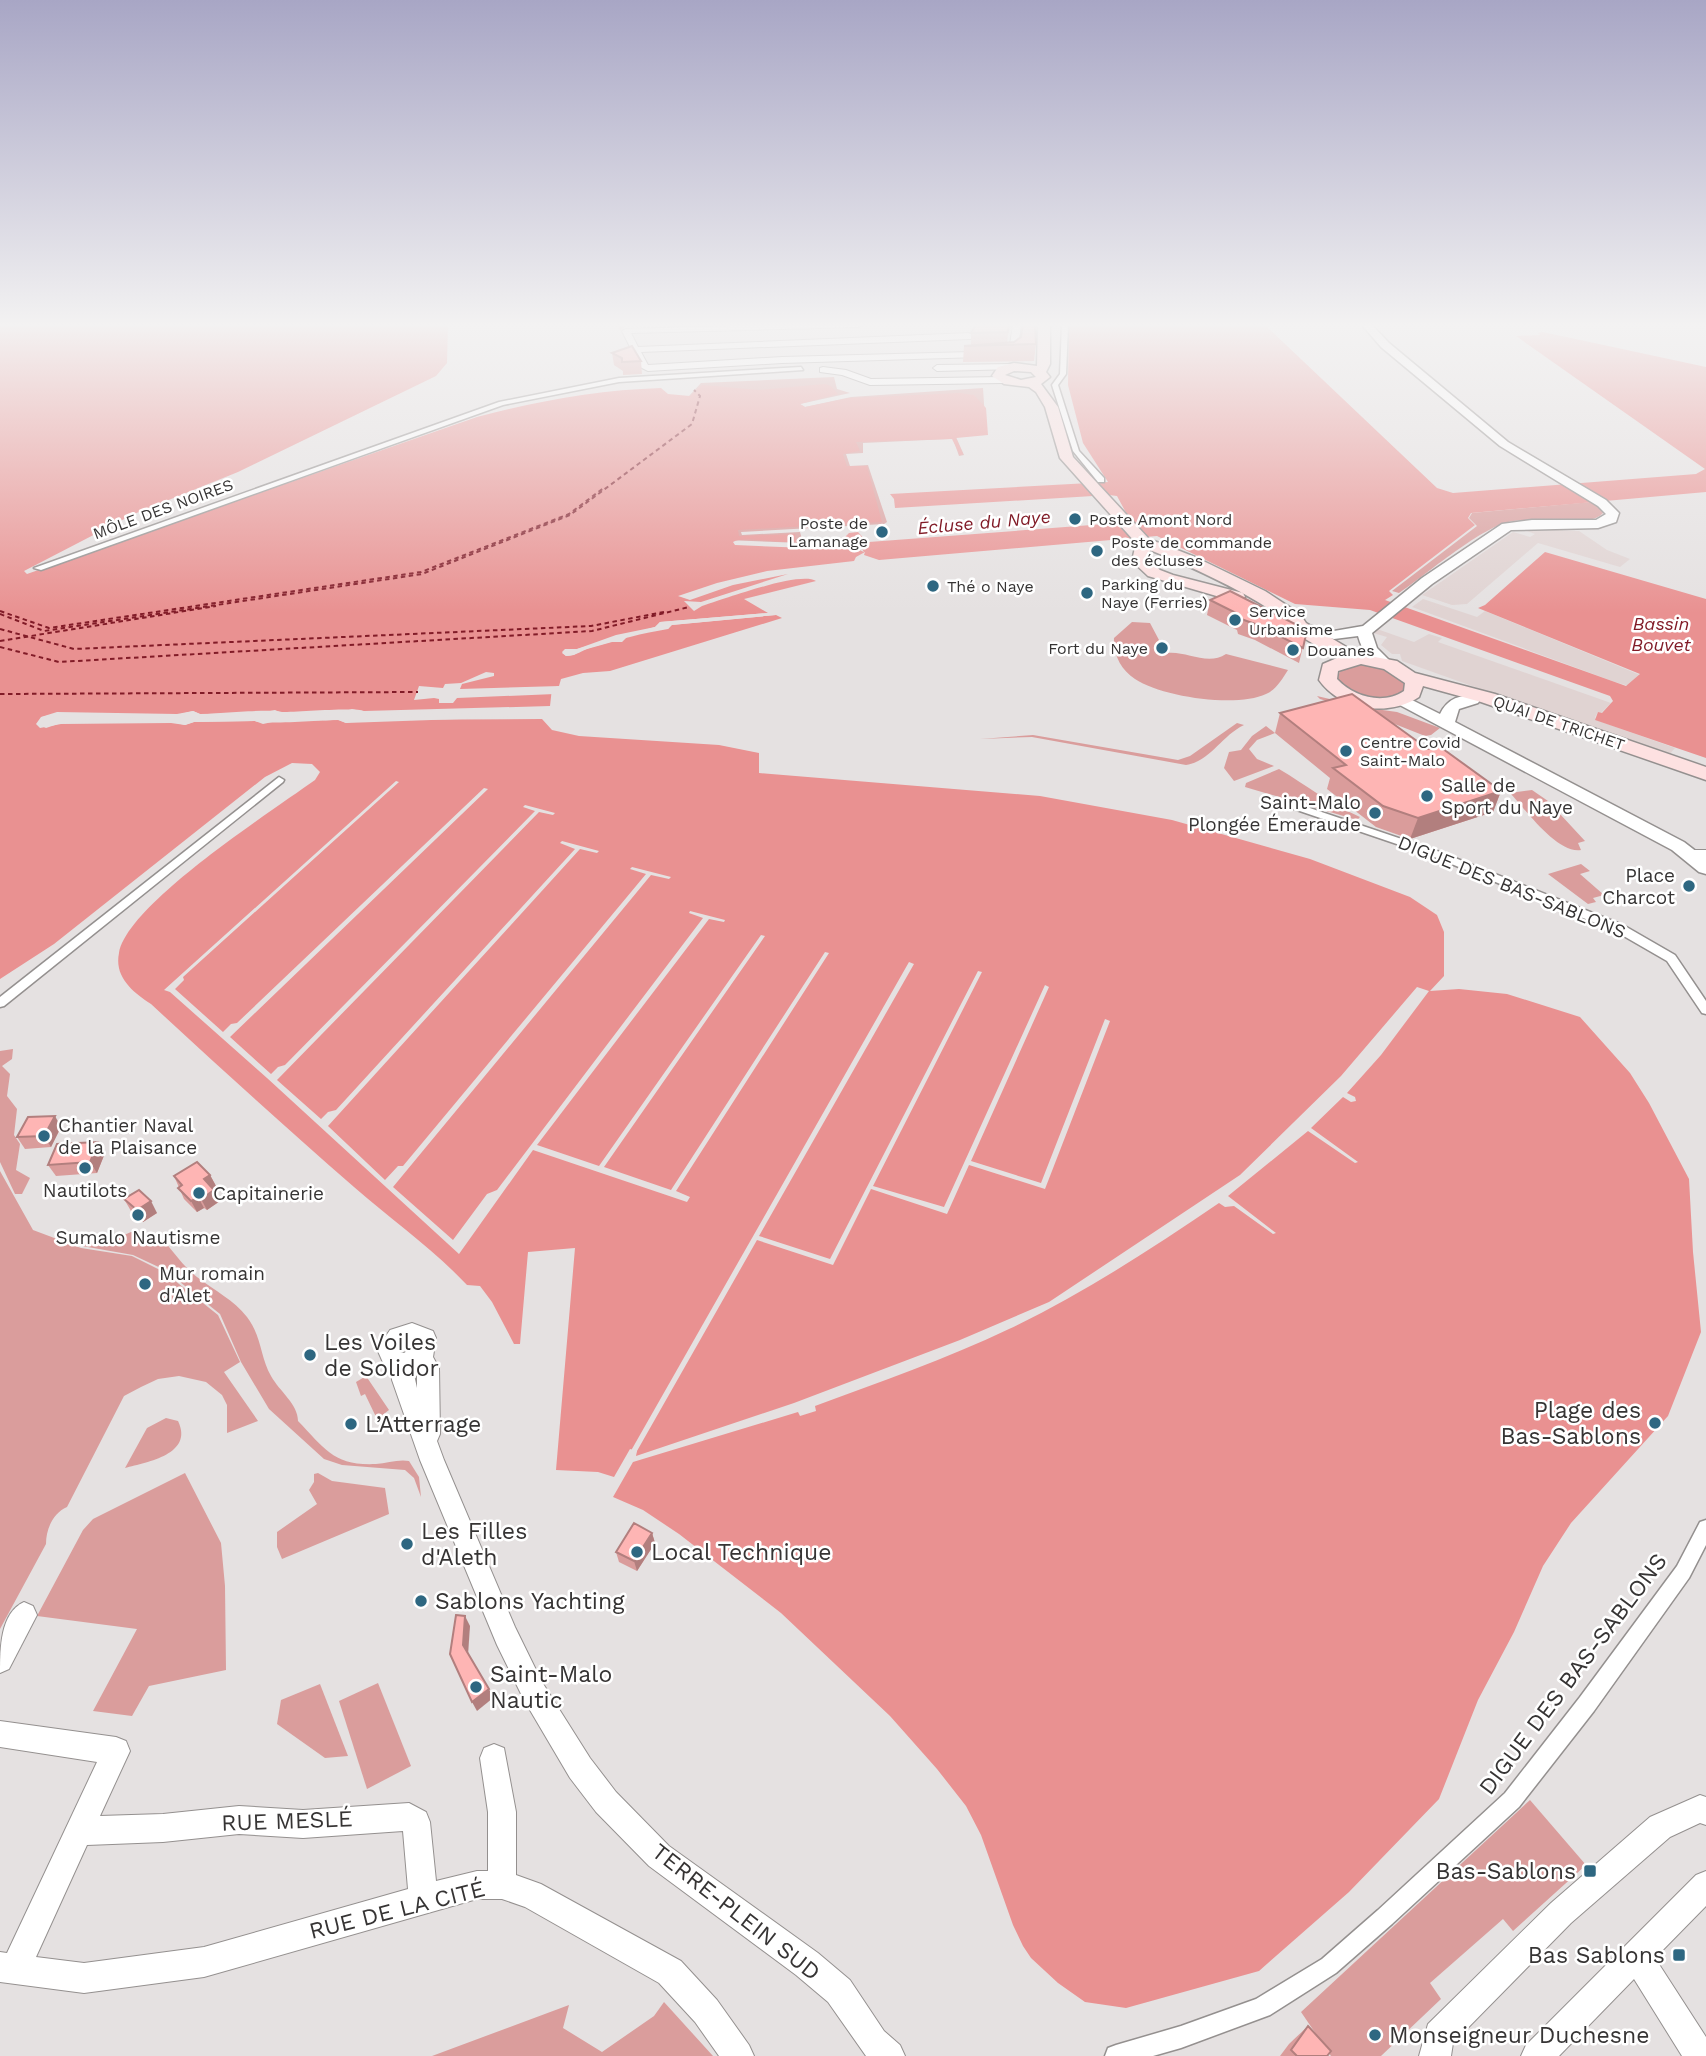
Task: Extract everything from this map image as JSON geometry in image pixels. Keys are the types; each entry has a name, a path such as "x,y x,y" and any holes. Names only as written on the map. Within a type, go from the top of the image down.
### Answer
{"main road":[{"path":"1055,421 1063,451 1094,482 1147,546 1217,573 1274,603 1301,626"},
{"path":"1147,546 1140,561 1154,573 1241,598 1301,626 1409,690"},
{"path":"1200,586 1188,579 1186,574 1195,571 1217,573"},
{"path":"1356,658 1326,674 1333,687 1341,693 1379,703 1409,690"},
{"name":"QUAI DE TRICHET","path":"1409,690 1438,692 1472,700 1706,781"},
{"name":"QUAI DE TRICHET","path":"1409,690 1470,692 1706,774"}],"street":[{"name":"MÔLE DES NOIRES","path":"38,568 451,421"},
{"path":"1066,421 1072,441 1094,482"},
{"path":"1356,658 1368,629 1427,581 1500,531 1532,524 1576,525 1611,519 1613,513 1602,503 1504,443 1477,421"},
{"path":"1301,626 1334,635 1368,629"},
{"path":"1409,690 1447,724 1699,855 1706,868"},
{"path":"1447,724 1451,708 1462,700 1472,700"},
{"path":"0,1003 279,780"},
{"name":"DIGUE DES BAS-SABLONS","path":"1289,804 1366,828 1481,871 1619,928 1671,958 1706,1010"},
{"name":"TERRE-PLEIN SUD","path":"411,1360 403,1380 516,1657 533,1691 597,1791 659,1856 807,1964 839,1991 877,2051"},
{"name":"DIGUE DES BAS-SABLONS","path":"1116,2056 1181,2037 1262,2007 1329,1966 1378,1923 1512,1800 1587,1704 1606,1674 1683,1572 1706,1528"},
{"path":"0,1660 24,1615"},
{"path":"0,1734 116,1751 80,1831 8,1967"},
{"path":"494,1758 502,1812 502,1885"},
{"path":"1435,2056 1439,2035 1561,1913 1660,1827 1700,1809 1706,1811"},
{"name":"RUE MESLÉ","path":"80,1831 163,1828 239,1821 303,1824 409,1817 416,1822 423,1899"},
{"name":"RUE DE LA CITÉ","path":"8,1967 84,1978 204,1962 477,1885 502,1885 531,1894 670,1972 706,2011 738,2056"},
{"path":"1537,2056 1706,1885"},
{"path":"1637,1957 1700,2056"}],"shaded area":[{"path":"794,421 985,421 986,434 956,437 964,455 959,456 953,439 863,443 863,453 846,454 850,466 868,465 887,522 884,524 741,532 742,535 800,532 803,543 726,540"},
{"path":"1591,502 1602,509 1603,513 1596,518 1574,522 1523,520 1501,525 1471,541 1399,593 1392,591 1477,526 1469,518 1472,513"},
{"path":"1519,528 1579,531 1607,550 1630,559 1620,567 1538,543 1467,604 1452,605 1422,595 1513,532 1530,537 1535,534"},
{"path":"1423,599 1477,617 1485,611 1640,675 1629,686 1615,682 1412,607"},
{"path":"1132,622 1150,623 1159,640 1158,645 1168,653 1212,659 1226,654 1288,670 1273,689 1253,698 1219,700 1163,691 1135,679 1119,661 1114,638"},
{"path":"1377,629 1414,642 1429,634 1442,638 1438,642 1611,703 1601,713 1598,712 1596,720 1675,748 1668,756 1402,661 1400,654 1392,654 1381,645 1387,637 1373,633"},
{"path":"1352,664 1377,664 1404,677 1407,689 1389,698 1361,695 1337,680 1341,668"},
{"path":"1317,696 1397,712 1440,728 1425,736"},
{"path":"1237,723 1244,725 1202,759 1186,765 1032,737 980,739 1033,735 1178,760 1190,756"},
{"path":"1266,726 1275,733 1257,740 1249,749 1257,759 1274,766 1234,781 1224,768 1229,752 1241,750 1252,736"},
{"path":"1279,769 1360,817 1357,820 1245,787 1246,783"},
{"path":"1532,790 1548,801 1543,805 1546,810 1560,814 1585,841 1578,843 1581,850 1562,845 1552,838 1510,793"},
{"path":"1581,864 1590,871 1580,874 1604,895 1593,898 1596,902 1588,904 1548,874"},
{"path":"13,1049 12,1059 2,1066 10,1074 7,1096 17,1109 14,1135 20,1144 16,1170 30,1178 22,1194 15,1194 0,1162 0,1051"},
{"path":"0,1171 33,1230 81,1248 132,1256 164,1272 218,1315 240,1362 224,1372 258,1421 227,1433 227,1405 222,1395 206,1382 179,1376 158,1379 124,1396 67,1507 51,1522 46,1544 0,1629"},
{"path":"131,1232 157,1234 192,1273 242,1311 256,1332 271,1376 295,1409 298,1421 323,1447 340,1459 362,1464 409,1461 419,1477 421,1497 414,1478 405,1470 342,1465 324,1459 269,1409 241,1362 220,1314 165,1270 133,1255 82,1246 91,1239 115,1239"},
{"path":"366,1376 389,1410 377,1419 365,1394 361,1396 356,1382"},
{"path":"166,1418 178,1421 181,1432 180,1441 174,1449 156,1459 125,1468 147,1428"},
{"path":"185,1473 221,1543 225,1586 226,1670 149,1686 132,1716 93,1711 137,1629 37,1616 83,1530 93,1519"},
{"path":"318,1473 332,1481 385,1488 389,1514 282,1559 277,1547 277,1532 317,1504 309,1490 314,1482 314,1474"},
{"path":"378,1683 411,1766 367,1789 339,1701"},
{"path":"320,1684 348,1756 325,1758 277,1724 281,1700"},
{"path":"1530,1800 1586,1865 1513,1931 1503,1919 1430,1983 1441,1999 1381,2056 1331,2056 1301,2012"},
{"path":"664,2002 713,2056 432,2056 569,2005 563,2028 602,2052 654,2016"}],"water":[{"name":"Bassin Bouvet","path":"0,421 343,421 238,472 134,514 24,571 27,574 466,421 987,421 988,435 956,438 963,454 960,455 952,439 856,442 860,451 843,454 847,466 867,466 882,522 738,530 739,536 795,534 796,541 745,539 733,542 735,545 807,548 847,545 842,540 849,533 858,532 867,542 855,547 848,545 864,552 862,549 869,542 1131,522 1117,496 1109,495 895,508 890,494 1108,482 1083,443 1077,421 1366,421 1437,488 1453,493 1696,474 1705,469 1637,421 1706,421 1706,492 1471,513 1468,518 1475,525 1389,591 1393,595 1385,600 1626,686 1640,674 1478,608 1485,605 1545,552 1706,599 1706,758 1595,720 1598,712 1602,713 1613,701 1610,696 1370,610 1295,604 1157,536 879,560 864,555 865,552 854,561 767,571 717,583 678,596 690,600 733,585 788,574 701,602 684,601 694,611 744,592 779,583 807,579 816,581 744,599 768,613 660,622 655,627 577,649 565,649 562,652 566,656 573,655 601,644 668,629 671,625 776,615 782,618 610,671 583,673 561,679 559,686 552,688 550,706 200,714 193,711 177,714 57,712 41,717 36,724 40,728 61,724 185,725 194,722 338,720 346,723 361,720 542,719 552,730 579,736 719,745 759,753 759,773 1040,796 1172,820 1310,859 1410,897 1437,915 1444,932 1444,976 1430,991 1459,989 1507,994 1580,1017 1630,1073 1689,1179 1701,1332 1668,1416 1571,1523 1543,1566 1514,1632 1478,1700 1439,1799 1349,1892 1259,1971 1126,2008 1085,2002 1058,1983 1031,1958 1023,1946 981,1835 966,1806 890,1716 781,1613 679,1534 643,1510 613,1497 633,1462 798,1412 800,1416 816,1411 815,1406 985,1340 1090,1286 1219,1203 1225,1207 1234,1206 1273,1234 1276,1233 1228,1196 1308,1131 1355,1163 1358,1162 1311,1128 1343,1097 1351,1102 1356,1101 1355,1097 1347,1093 1381,1055 1429,991 1417,987 1341,1076 1240,1175 1049,1302 960,1340 794,1403 636,1456 637,1451 630,1449 614,1477 598,1472 556,1470 575,1248 528,1252 520,1344 514,1344 492,1302 480,1286 467,1285 328,1164 132,989 122,977 118,962 119,953 128,933 147,910 173,885 236,835 315,780 320,772 312,764 292,763 265,777 54,944 0,979"}],"pier":[{"path":"768,613 776,615 672,625 668,629 657,629 627,637 622,642 612,642 574,655 566,656 562,653 567,649 577,649 616,635 655,627 660,622"},
{"path":"486,672 494,673 494,676 462,684 460,689 560,686 554,691 555,694 457,698 453,703 439,703 439,699 434,698 414,700 419,686 443,688 445,684 461,683"},
{"path":"552,708 522,712 364,715 353,712 342,715 282,716 274,713 260,716 201,717 192,714 177,718 57,716 39,724 61,720 171,719 184,722 194,719 255,718 263,721 277,718 338,717 347,720 361,717 545,716 346,723 339,720 277,721 263,724 255,721 194,722 185,725 172,722 61,723 46,728 37,724 42,717 57,713 177,715 193,711 200,714 260,713 275,710 282,713 342,712 352,709 364,712"},
{"path":"396,781 399,782 183,977 184,980 175,989 223,1032 231,1024 237,1023 484,788 488,789 230,1037 271,1074 278,1067 285,1065 535,811 523,807 525,805 555,813 553,815 539,812 277,1080 321,1119 328,1112 336,1110 575,849 560,843 562,841 599,851 597,853 580,849 328,1126 385,1180 398,1166 403,1166 646,874 630,869 632,867 671,877 669,879 651,875 393,1187 453,1240 487,1194 497,1190 703,918 689,913 690,911 725,920 709,919 537,1145 599,1166 761,935 765,936 604,1167 671,1190 825,952 829,953 676,1191 690,1197 687,1202 533,1150 459,1254 267,1078 170,992 164,990"},
{"path":"909,962 914,964 759,1236 830,1259 978,971 982,972 873,1186 944,1207 1045,985 1049,987 971,1161 1041,1183 1105,1019 1110,1021 1045,1189 969,1165 947,1214 871,1189 833,1265 757,1240 633,1458 631,1453 624,1463"}],"building":[{"path":"1230,591 1307,630 1303,648 1241,619 1240,615 1210,600"},
{"path":"1352,694 1428,749 1439,746 1501,791 1418,818 1383,806 1333,768 1346,765 1280,713"},
{"path":"55,1116 44,1136 17,1137 28,1117"},
{"path":"98,1142 90,1162 48,1165 57,1144"},
{"path":"197,1162 210,1175 204,1179 214,1190 201,1199 198,1197 191,1201 178,1188 182,1185 174,1176"},
{"path":"139,1190 151,1201 137,1210 124,1199"},
{"path":"634,1523 652,1533 634,1561 616,1552"},
{"name":"Saint-Malo Nautic","path":"456,1615 465,1616 463,1645 489,1689 472,1702 450,1654"},
{"path":"1308,2026 1331,2051 1327,2056 1297,2056 1291,2050"}],"ferry route":[{"path":"0,614 44,631 422,574 570,515 693,421"},
{"path":"0,611 49,628 421,572 569,514 605,487"},
{"path":"28,637 216,606"},
{"path":"0,647 59,662 592,631 689,607"},
{"path":"28,637 74,649 591,626 664,612"},
{"path":"0,629 28,637"},
{"path":"0,641 28,637"},
{"path":"0,694 418,692"}],"place":[{"name":"Poste Amont Nord","path":"1075,519"},
{"name":"Poste de Lamanage","path":"882,532"},
{"name":"Poste de commande des écluses","path":"1097,551"},
{"name":"Thé o Naye","path":"933,586"},
{"name":"Parking du Naye (Ferries)","path":"1087,593"},
{"name":"Service Urbanisme","path":"1235,620"},
{"name":"Fort du Naye","path":"1162,648"},
{"name":"Douanes","path":"1293,650"},
{"name":"Centre Covid Saint-Malo","path":"1346,751"},
{"name":"Salle de Sport du Naye","path":"1427,796"},
{"name":"Saint-Malo Plongée Émeraude","path":"1375,813"},
{"name":"Place Charcot","path":"1689,886"},
{"name":"Chantier Naval de la Plaisance","path":"44,1136"},
{"name":"Nautilots","path":"85,1168"},
{"name":"Capitainerie","path":"199,1193"},
{"name":"Sumalo Nautisme","path":"138,1215"},
{"name":"Mur romain d'Alet","path":"145,1284"},
{"name":"Les Voiles de Solidor","path":"310,1355"},
{"name":"Plage des Bas-Sablons","path":"1655,1423"},
{"name":"L’Atterrage","path":"351,1424"},
{"name":"Les Filles d'Aleth","path":"407,1544"},
{"name":"Local Technique","path":"637,1552"},
{"name":"Sablons Yachting","path":"421,1601"},
{"name":"Saint-Malo Nautic","path":"476,1687"},
{"name":"Bas-Sablons","path":"1590,1871"},
{"name":"Bas Sablons","path":"1679,1955"},
{"name":"Monseigneur Duchesne","path":"1375,2035"}],"water label":[{"name":"Écluse du Naye","path":"984,522"}]}
